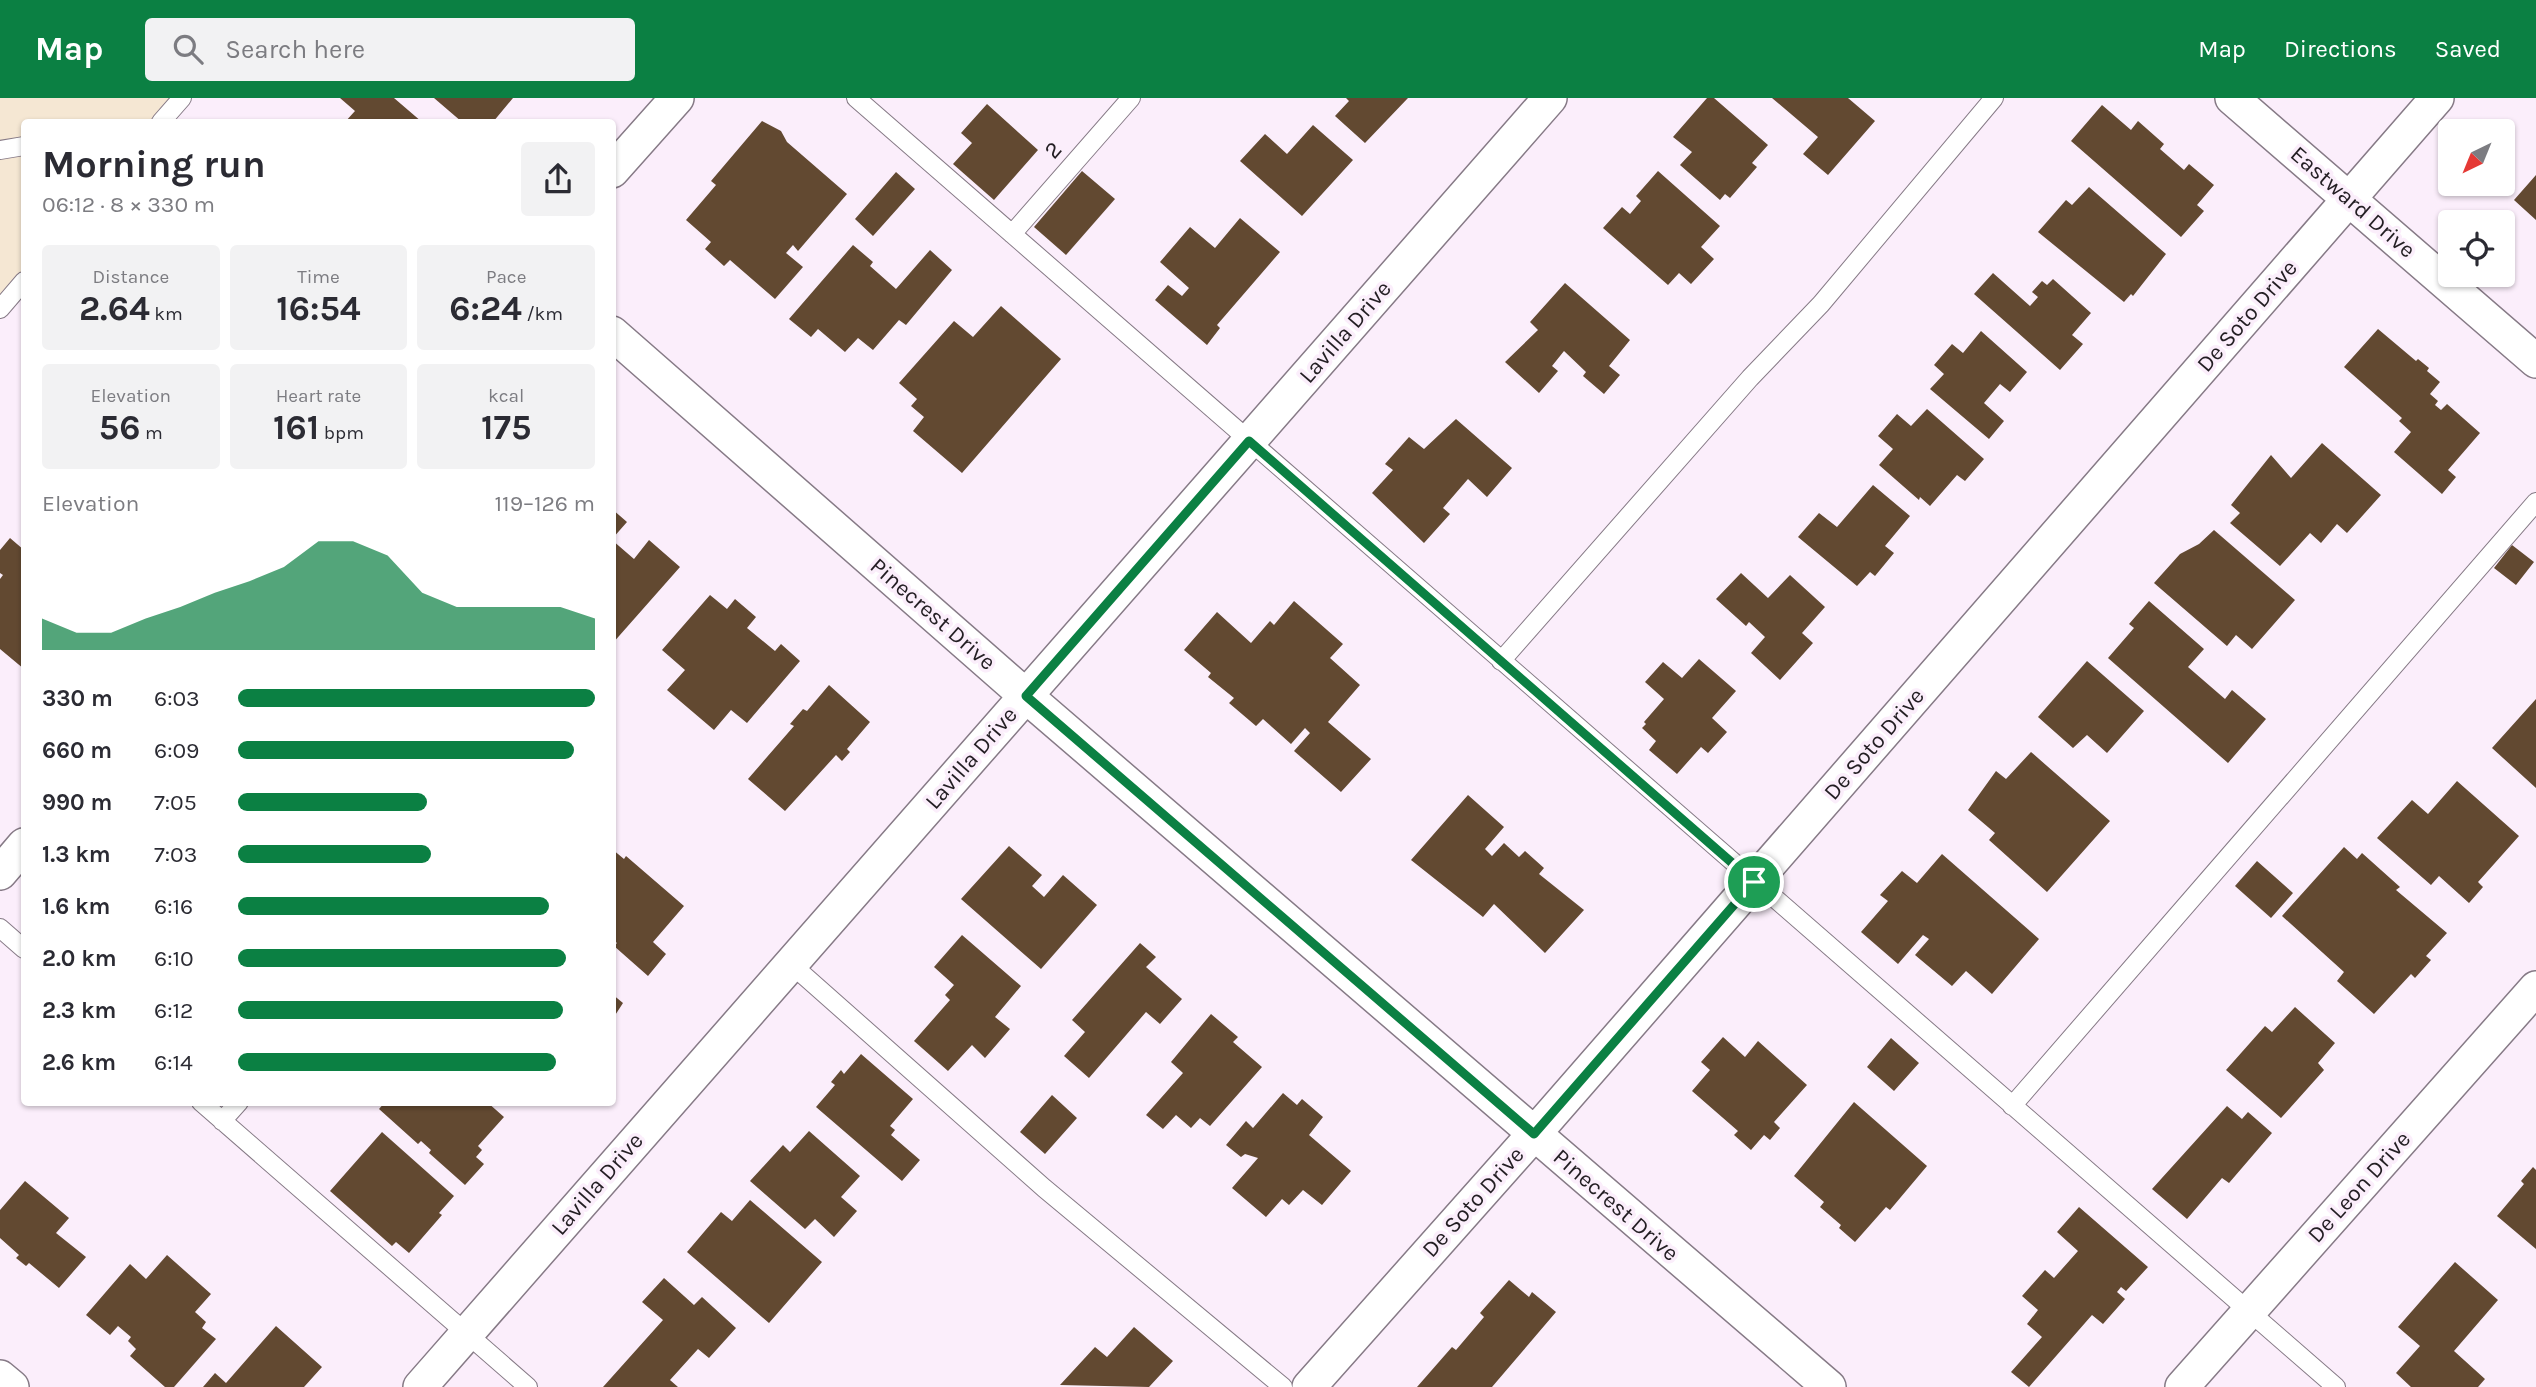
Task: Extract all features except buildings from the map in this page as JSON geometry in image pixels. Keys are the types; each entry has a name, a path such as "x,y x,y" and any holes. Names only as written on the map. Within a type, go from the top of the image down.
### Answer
{"street":[{"path":"616,167 677,98"},
{"name":"Lavilla Drive","path":"420,1387 1550,98"},
{"name":"Eastward Drive","path":"2232,98 2536,361"},
{"name":"De Soto Drive","path":"1309,1387 1534,1134 2437,98"},
{"name":"Pinecrest Drive","path":"616,337 1026,696 1829,1387"},
{"path":"0,873 21,848"},
{"name":"De Leon Drive","path":"2182,1387 2536,988"},
{"path":"0,1377 12,1387"}],"lane":[{"path":"164,119 182,98"},
{"path":"856,98 2336,1387"},
{"name":"2","path":"1012,234 1131,98"},
{"path":"1501,661 1750,379 1821,304 1994,98"},
{"path":"0,150 21,146"},
{"path":"0,309 21,284"},
{"path":"2012,1106 2536,502"},
{"path":"0,928 21,946"},
{"path":"791,964 1044,1188 1283,1387"},
{"path":"205,1106 528,1387"},
{"path":"222,1121 235,1106"}],"shaded area":[{"path":"0,98 186,98 167,119 21,119 21,286 0,310"}],"route":[{"path":"1249,441 1754,882 1534,1134 1026,696 1249,441"}]}
